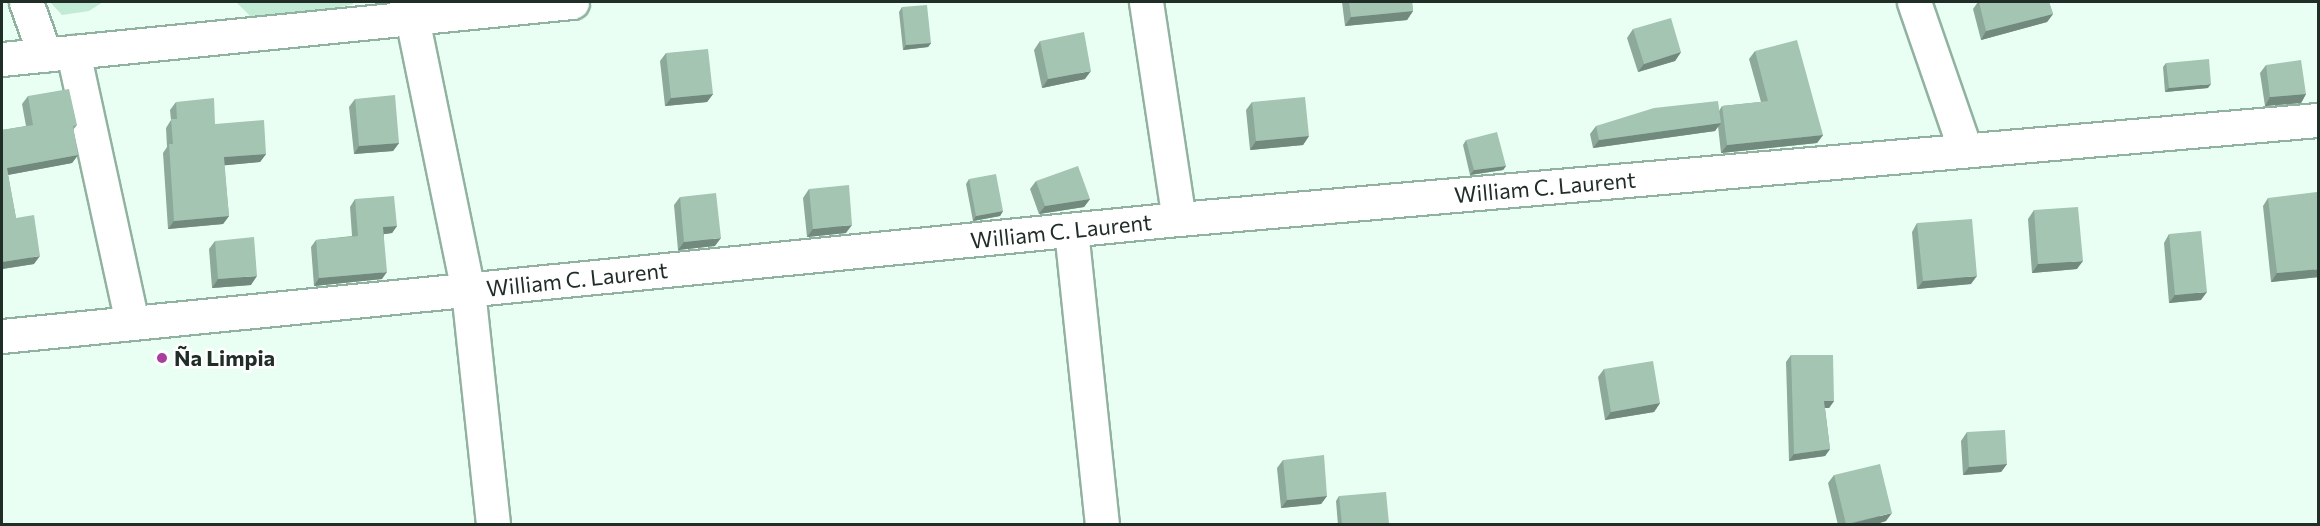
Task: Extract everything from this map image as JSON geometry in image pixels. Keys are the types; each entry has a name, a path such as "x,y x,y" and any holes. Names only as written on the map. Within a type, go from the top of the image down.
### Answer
{"street":[{"path":"26,2 59,53 132,323"},
{"path":"2,59 409,10 572,2"},
{"path":"1146,2 1179,219"},
{"path":"1914,2 1965,150"},
{"path":"409,10 468,290 493,525"},
{"name":"William C. Laurent","path":"2,336 1179,219 2319,120"},
{"path":"1071,230 1102,525"}],"green space":[{"path":"50,2 103,2 89,11 62,15"},
{"path":"236,2 353,2 353,4 277,23 250,16"}],"building":[{"path":"1349,2 1412,2 1413,11 1351,17"},
{"path":"1979,2 2049,2 2053,14 1986,31"},
{"path":"927,5 931,43 906,45 902,7"},
{"path":"1671,18 1681,52 1644,64 1633,29"},
{"path":"1084,32 1091,71 1048,79 1040,41"},
{"path":"1797,40 1823,135 1727,145 1722,106 1768,101 1755,51"},
{"path":"708,49 713,94 671,98 666,53"},
{"path":"2209,59 2211,84 2169,88 2166,63"},
{"path":"2301,60 2306,94 2270,97 2266,65"},
{"path":"69,89 77,125 73,126 78,155 7,168 16,218 34,215 40,256 2,262 2,130 33,125 28,96"},
{"path":"395,95 399,143 359,146 355,99"},
{"path":"1305,97 1309,136 1256,141 1252,102"},
{"path":"214,98 215,124 264,120 266,154 224,157 229,216 174,221 169,144 173,144 171,119 177,119 176,102"},
{"path":"1718,101 1721,123 1599,140 1596,126 1654,108"},
{"path":"1497,132 1506,166 1474,170 1466,140"},
{"path":"1078,166 1090,199 1045,206 1036,181"},
{"path":"996,174 1003,211 976,216 969,179"},
{"path":"849,185 852,225 813,229 809,189"},
{"path":"2317,192 2319,269 2277,273 2268,198"},
{"path":"716,193 721,238 684,242 680,197"},
{"path":"394,196 397,226 383,227 387,272 319,278 316,240 358,236 355,199"},
{"path":"2078,207 2083,261 2038,264 2034,210"},
{"path":"1972,219 1977,276 1923,281 1917,223"},
{"path":"2201,231 2207,292 2175,295 2169,234"},
{"path":"254,237 257,276 218,279 215,241"},
{"path":"1791,355 1833,355 1834,401 1824,401 1830,449 1794,454"},
{"path":"1653,361 1660,403 1611,412 1604,369"},
{"path":"2005,430 2007,464 1969,467 1967,432"},
{"path":"1324,455 1327,496 1287,500 1283,460"},
{"path":"1880,464 1892,513 1846,524 1834,475"},
{"path":"1386,492 1389,524 1342,525 1339,496"}],"place":[{"name":"Ña Limpia","path":"162,358"}]}
